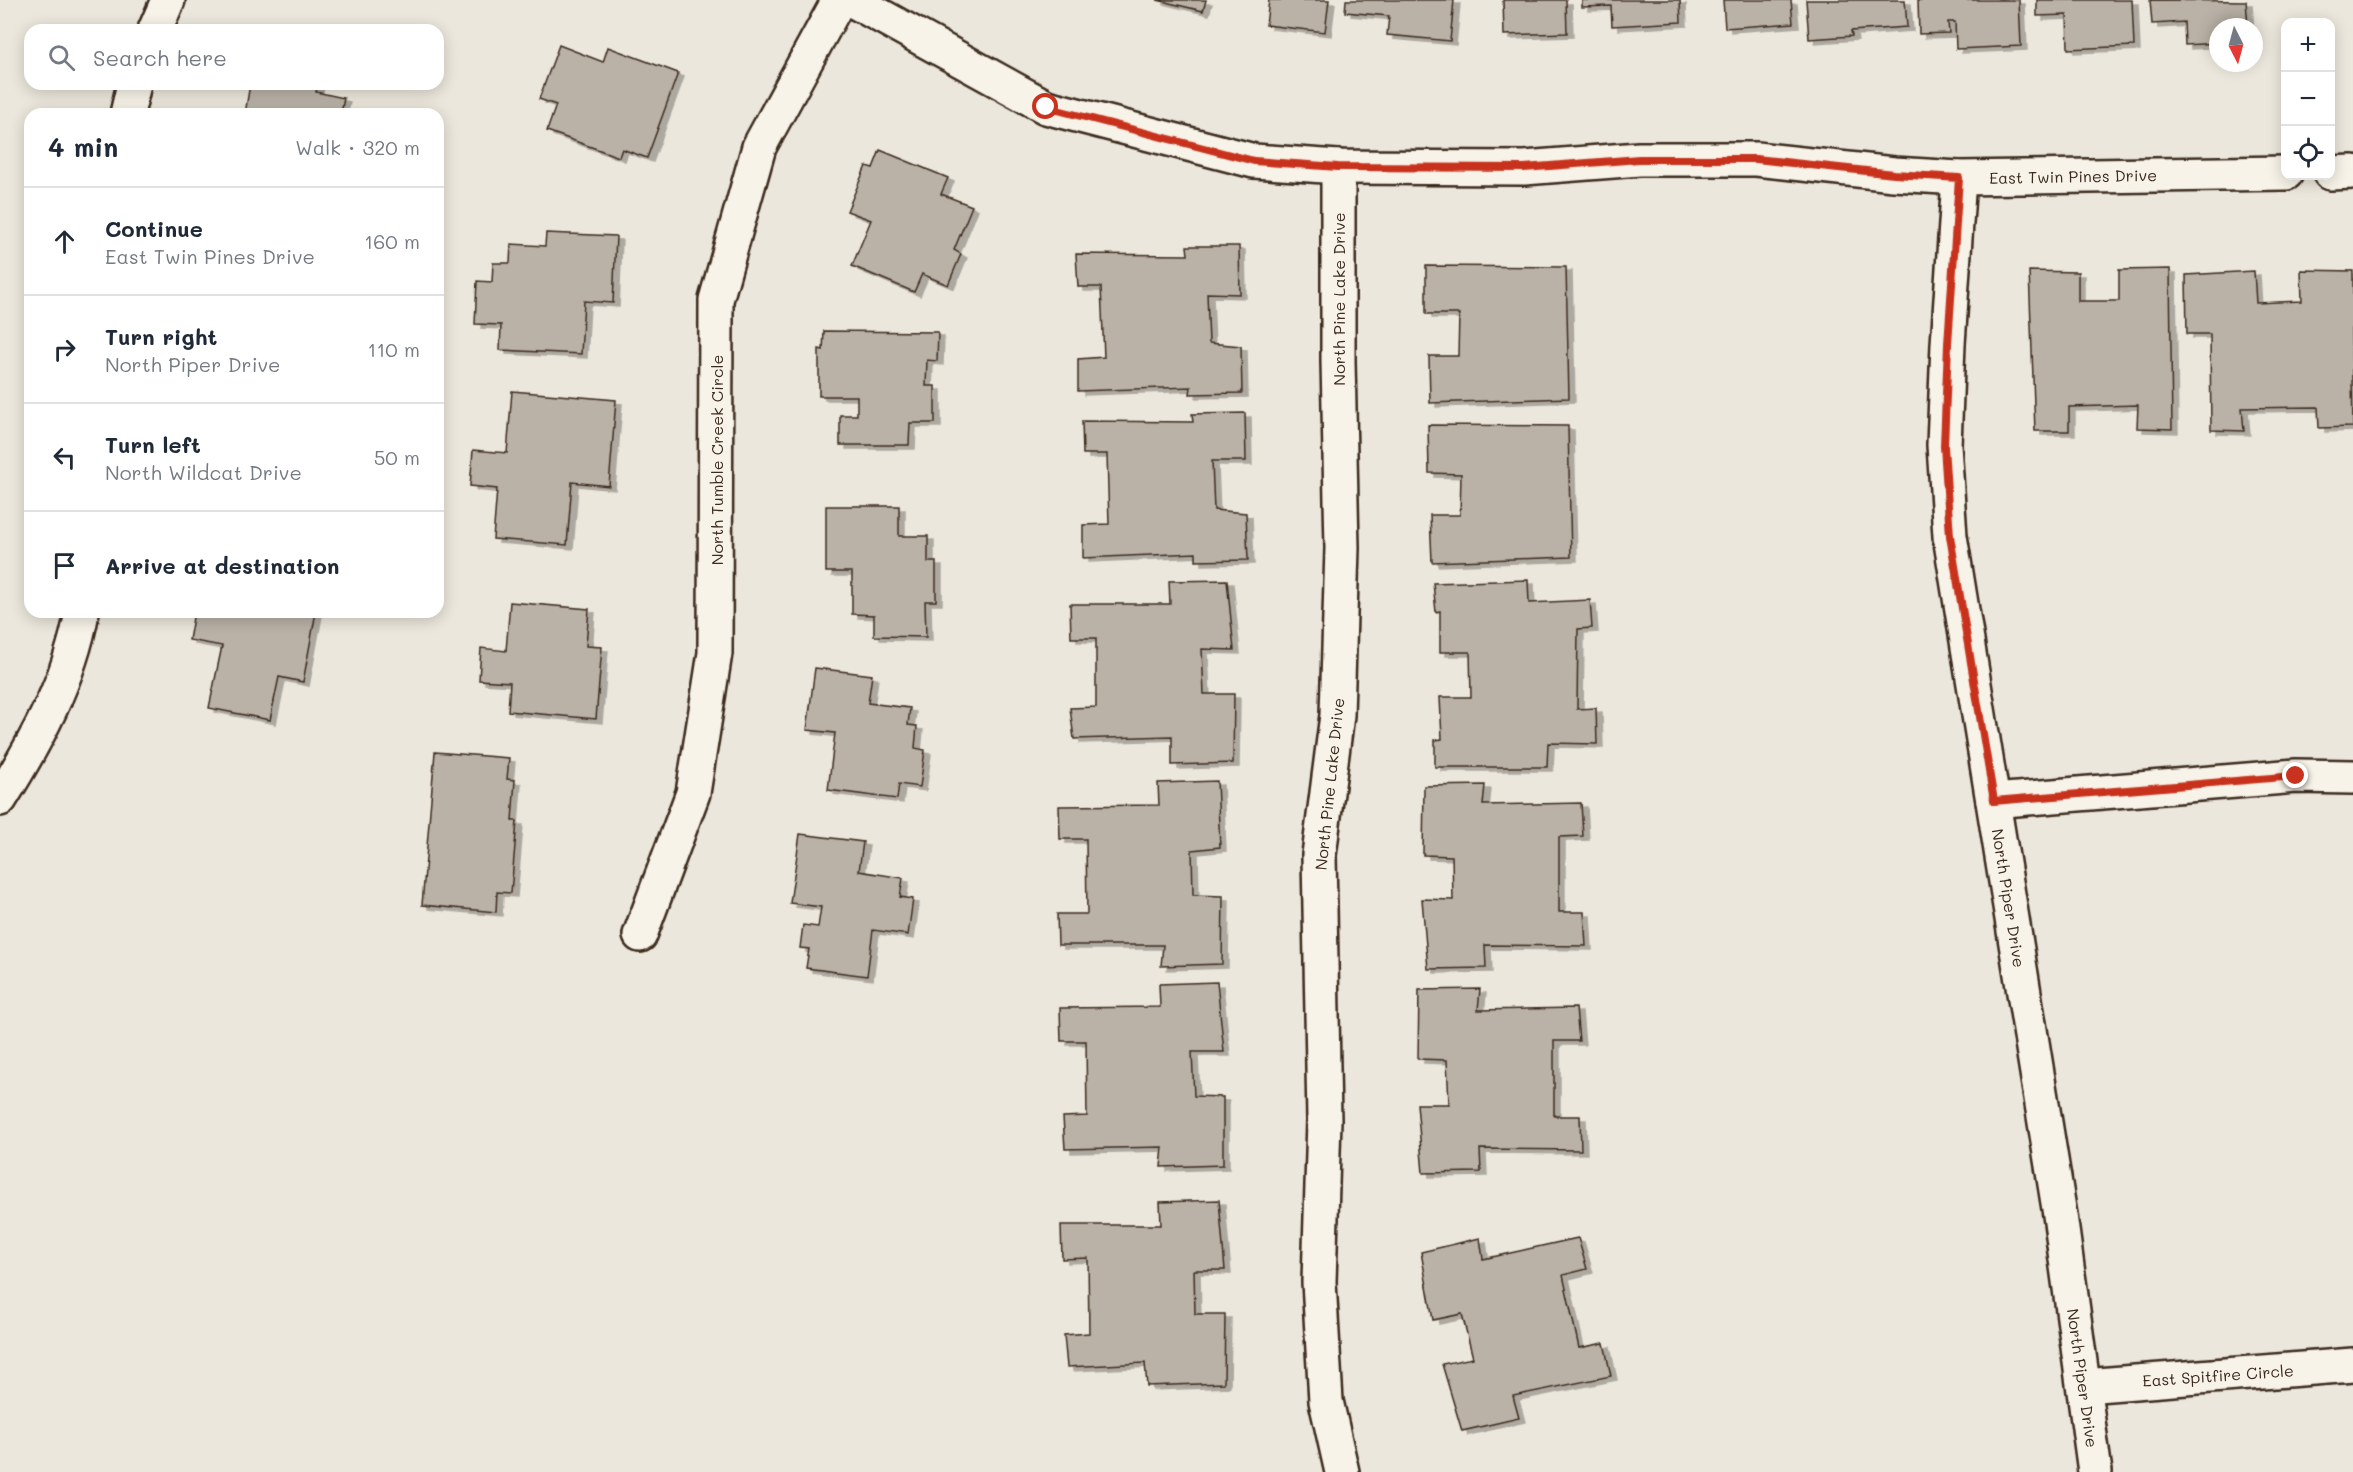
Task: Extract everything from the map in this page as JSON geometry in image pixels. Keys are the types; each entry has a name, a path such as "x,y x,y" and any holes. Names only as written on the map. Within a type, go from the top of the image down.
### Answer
{"street":[{"path":"158,24 168,0"},
{"name":"North Tumble Creek Circle","path":"640,935 693,793 715,653 716,300 759,147 839,0"},
{"name":"East Twin Pines Drive","path":"852,0 1046,107 1254,161 1338,167 1524,168 1639,159 1756,159 1894,174 1959,178 2281,173"},
{"path":"128,108 133,90"},
{"name":"North Pine Lake Drive","path":"1338,167 1338,361 1342,548 1337,715 1319,855 1324,1120 1319,1282 1326,1401 1342,1472"},
{"path":"2335,173 2353,172"},
{"name":"North Piper Drive","path":"1959,178 1944,446 1950,536 2060,1215 2095,1472"},
{"path":"0,799 31,750 51,706 79,633 81,618"},
{"path":"1994,801 2296,776 2353,777"},
{"name":"East Spitfire Circle","path":"2084,1386 2353,1365"}],"building":[{"path":"1157,0 1206,0 1203,11"},
{"path":"1269,0 1329,0 1325,32 1266,25"},
{"path":"1346,0 1454,0 1450,41 1387,35 1389,16 1345,12"},
{"path":"1503,0 1566,0 1567,33 1504,35"},
{"path":"1582,0 1680,0 1681,22 1612,26 1611,6 1582,7"},
{"path":"1723,0 1791,0 1793,23 1725,28"},
{"path":"1806,0 1905,0 1907,27 1851,31 1852,36 1809,39"},
{"path":"1918,0 2019,0 2021,46 1956,49 1955,22 1948,22 1949,33 1919,34"},
{"path":"2037,0 2132,0 2134,46 2068,49 2067,15 2037,16"},
{"path":"2150,0 2246,1 2247,18 2209,18 2209,44 2185,45 2184,22 2152,24"},
{"path":"559,45 603,62 608,47 678,73 647,158 622,149 619,157 547,131 556,105 539,99"},
{"path":"249,90 316,90 316,92 344,98 342,108 246,108"},
{"path":"880,150 948,178 941,194 972,206 954,250 961,254 948,285 922,274 914,292 852,266 871,220 847,211 866,166 873,168"},
{"path":"546,233 616,236 613,303 584,301 581,354 500,350 501,325 475,324 477,281 492,282 493,263 510,263 511,244 545,246"},
{"path":"1187,246 1239,246 1240,294 1207,293 1209,343 1241,346 1242,393 1190,394 1191,387 1078,391 1078,359 1104,357 1101,287 1078,287 1076,254 1188,255"},
{"path":"1426,266 1566,267 1569,398 1430,403 1429,356 1458,356 1459,314 1426,314"},
{"path":"2170,269 2172,429 2137,428 2138,405 2069,407 2069,431 2035,431 2029,271 2078,272 2078,301 2119,301 2119,270"},
{"path":"2301,270 2353,271 2353,329 2351,329 2353,427 2319,428 2318,407 2242,408 2244,431 2211,430 2210,334 2187,334 2186,275 2254,271 2256,303 2302,301"},
{"path":"824,331 938,332 937,361 927,360 926,386 935,386 935,423 910,423 909,445 840,445 840,415 857,415 857,396 819,396 819,349 823,350"},
{"path":"512,391 616,400 609,486 572,482 567,545 493,539 497,489 470,486 473,450 507,453"},
{"path":"1245,413 1246,461 1212,461 1214,510 1246,513 1248,560 1196,561 1196,553 1083,558 1083,525 1109,524 1107,454 1083,454 1082,421 1193,422 1192,414"},
{"path":"1428,425 1568,426 1571,557 1432,562 1430,515 1460,515 1461,474 1429,473"},
{"path":"826,506 899,506 899,536 928,536 928,562 936,562 936,601 925,601 926,637 874,636 874,615 852,614 852,572 826,572"},
{"path":"1227,580 1234,650 1202,649 1204,694 1234,694 1233,763 1172,765 1172,736 1074,739 1070,708 1096,707 1096,638 1071,638 1070,604 1170,604 1169,581"},
{"path":"1528,580 1529,603 1590,600 1592,628 1578,629 1577,709 1596,708 1597,744 1548,743 1547,767 1435,767 1435,740 1442,739 1440,697 1471,697 1470,652 1440,652 1440,611 1436,612 1433,583"},
{"path":"510,602 589,609 586,646 602,647 596,719 508,711 510,682 479,680 481,648 506,651"},
{"path":"193,618 315,618 303,682 279,677 270,720 209,708 222,646 189,640"},
{"path":"815,668 872,675 868,703 910,708 908,725 917,726 915,748 925,750 920,787 899,784 897,799 828,790 835,733 807,730"},
{"path":"435,752 509,758 507,779 515,780 512,821 517,821 511,893 497,892 496,912 422,905"},
{"path":"1217,781 1220,847 1192,850 1193,895 1223,896 1222,964 1161,966 1163,945 1058,945 1057,914 1087,914 1086,839 1060,839 1059,806 1159,805 1158,783"},
{"path":"1485,785 1483,805 1581,803 1583,836 1559,837 1559,912 1584,912 1586,946 1485,945 1486,968 1428,969 1422,899 1453,900 1452,856 1423,855 1424,786"},
{"path":"800,834 863,842 859,871 903,878 900,897 913,899 908,935 873,930 867,976 806,968 809,949 800,948 803,925 818,927 821,907 790,903"},
{"path":"1217,982 1224,1052 1192,1052 1194,1096 1223,1097 1223,1165 1161,1167 1163,1147 1065,1149 1063,1117 1087,1116 1086,1041 1061,1041 1060,1008 1160,1007 1159,984"},
{"path":"1480,989 1478,1010 1576,1008 1579,1041 1554,1041 1554,1116 1580,1116 1581,1150 1480,1149 1481,1172 1423,1173 1417,1104 1449,1104 1447,1060 1418,1059 1419,990"},
{"path":"1219,1200 1225,1270 1194,1270 1195,1314 1225,1314 1224,1383 1147,1386 1145,1363 1067,1367 1064,1335 1089,1333 1088,1258 1062,1259 1061,1225 1161,1225 1160,1202"},
{"path":"1480,1238 1483,1259 1578,1238 1587,1269 1563,1275 1579,1348 1604,1343 1611,1376 1513,1396 1519,1418 1462,1431 1442,1364 1473,1358 1462,1314 1433,1320 1421,1252"}],"route":[{"path":"1046,107 1254,161 1338,167 1524,168 1639,159 1756,159 1894,174 1959,178 1944,446 1950,536 1994,801 2296,776"}]}
